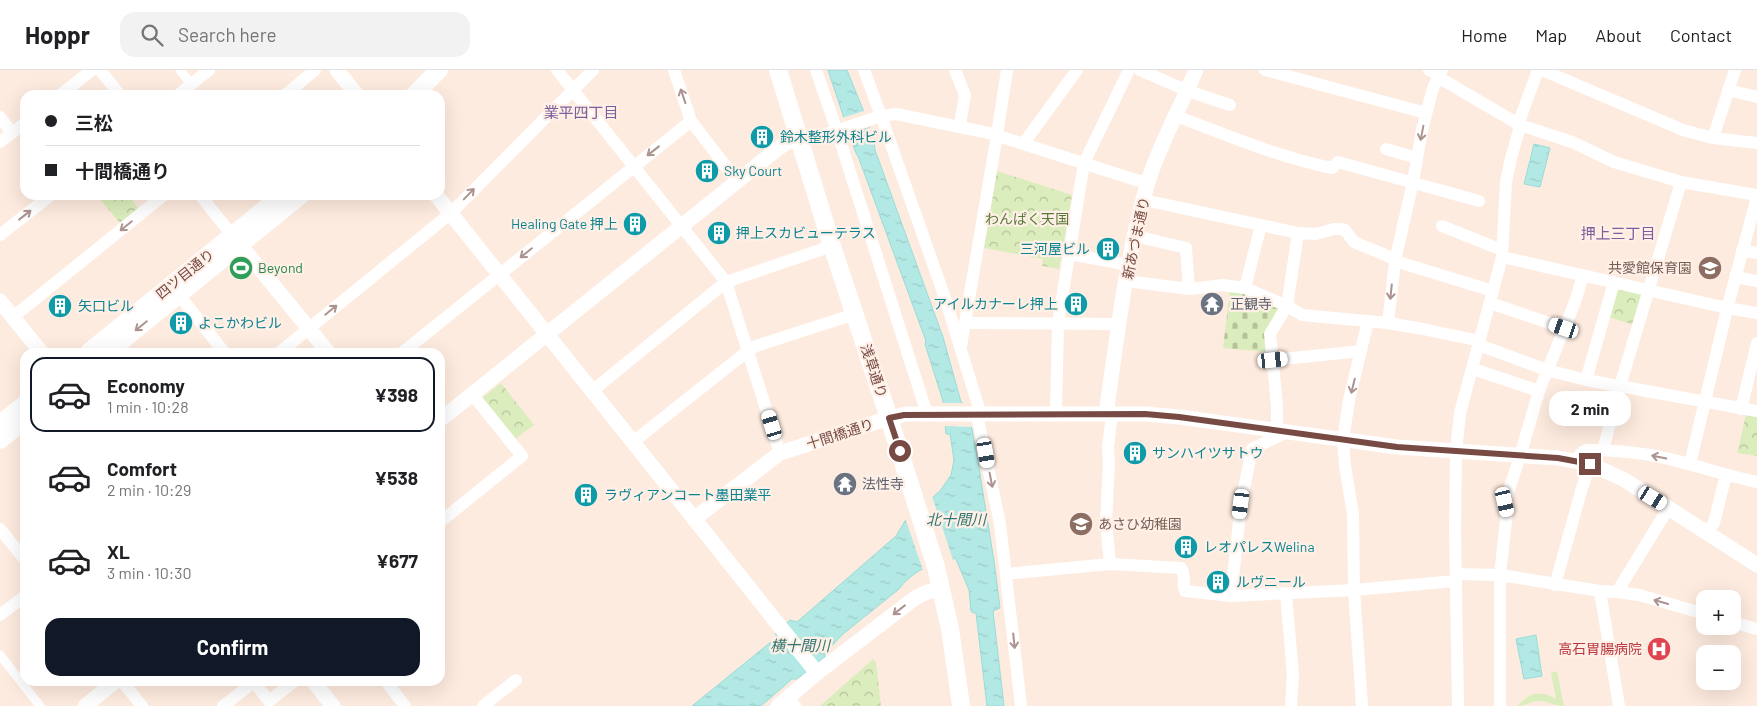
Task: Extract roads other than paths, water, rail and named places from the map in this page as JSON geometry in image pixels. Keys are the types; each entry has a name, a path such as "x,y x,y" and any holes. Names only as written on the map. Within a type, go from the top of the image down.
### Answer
{"main road":[{"path":"405,90 424,70"},
{"path":"419,90 439,70"},
{"name":"浅草通り","path":"778,70 832,246 936,567 950,629 961,706"},
{"name":"四ツ目通り","path":"113,348 179,295 277,200"},
{"name":"四ツ目通り","path":"94,348 236,240 294,200"},
{"path":"0,425 20,408"},
{"path":"0,440 20,424"}],"street":[{"path":"66,90 92,70"},
{"path":"100,70 116,90"},
{"path":"180,70 191,84"},
{"path":"184,90 209,70"},
{"path":"291,90 315,70"},
{"path":"337,70 353,90"},
{"path":"557,70 726,282 780,453"},
{"path":"285,348 451,213 593,70"},
{"path":"674,70 691,121 737,181"},
{"path":"816,70 840,130 932,414"},
{"path":"864,70 878,117 942,289 961,349 1000,524 1022,706"},
{"path":"955,70 965,95 960,125"},
{"path":"961,349 998,135 1007,70"},
{"path":"1024,144 1077,70"},
{"path":"1056,414 1058,323 1084,163 1129,70"},
{"path":"1140,70 1188,91 1230,105"},
{"name":"新あづま通り","path":"1109,414 1126,281 1148,182 1196,70"},
{"path":"1265,70 1426,113"},
{"path":"1458,706 1456,451 1460,413 1502,253 1506,182 1520,119 1540,70 1560,73 1633,110 1683,130 1713,138 1757,143"},
{"path":"1713,138 1735,70"},
{"path":"1388,323 1395,260 1436,72 1520,125 1572,142 1614,162 1682,182 1757,196 1727,308 1690,464"},
{"path":"1728,90 1757,97"},
{"path":"445,416 780,147 800,138 808,139 878,117 896,114 960,125 998,135 1136,180 1148,182"},
{"path":"1176,116 1242,141 1315,164 1332,168 1338,162 1479,201"},
{"path":"0,117 12,132"},
{"path":"408,348 691,121"},
{"path":"0,142 20,126"},
{"path":"1386,149 1417,158"},
{"path":"1603,450 1648,290 1682,182"},
{"path":"0,235 45,200"},
{"path":"13,317 158,200"},
{"path":"204,200 325,348"},
{"path":"440,200 816,671"},
{"path":"1144,200 1298,233 1316,234 1340,228 1345,230 1354,242 1564,328"},
{"path":"1245,288 1261,226"},
{"path":"1442,226 1502,253 1583,276 1757,313"},
{"path":"1231,596 1241,504 1252,450 1282,432 1270,334 1287,306 1298,233"},
{"path":"1135,236 1186,248 1189,289"},
{"path":"592,391 726,282 832,246"},
{"path":"1742,250 1757,253"},
{"path":"1069,254 1130,266"},
{"path":"1500,706 1500,575 1507,512 1505,502 1539,391 1575,302 1583,276"},
{"path":"1735,277 1757,281"},
{"path":"1126,281 1189,289 1223,285 1245,288 1287,306 1302,315 1388,323 1479,343 1547,370 1586,380 1757,411"},
{"path":"1586,380 1614,282"},
{"path":"179,295 221,348"},
{"path":"0,300 39,348"},
{"path":"633,442 749,350 756,346 855,314"},
{"path":"1362,706 1354,590 1352,514 1343,440 1349,400 1368,321"},
{"path":"966,323 1119,324"},
{"path":"1741,409 1757,343"},
{"path":"1273,360 1362,351"},
{"path":"1473,369 1539,391"},
{"path":"445,518 522,456 472,394"},
{"name":"十間橋通り","path":"694,519 780,453 906,414 1161,415 1397,447 1583,462 1617,476 1669,507 1757,565"},
{"path":"1109,414 1108,447 1110,463 1106,523 1110,564"},
{"path":"1556,585 1582,488 1583,462 1578,455 1582,451 1603,450 1656,456 1757,482"},
{"path":"1706,532 1714,524 1726,475"},
{"path":"1617,592 1669,507"},
{"path":"0,529 20,554"},
{"path":"1006,574 1110,564 1181,568 1185,573 1183,588 1185,591 1231,596 1354,590 1456,577 1500,575 1600,592 1639,595 1696,611"},
{"path":"787,703 816,671 915,598 927,592 942,589"},
{"path":"1600,592 1619,706"},
{"path":"1286,594 1293,675 1290,706"},
{"path":"0,616 20,600"},
{"path":"1741,625 1757,629"},
{"path":"0,655 20,680"},
{"path":"483,706 516,680"},
{"path":"24,686 40,706"},
{"path":"85,706 110,686"},
{"path":"127,686 142,706"},
{"path":"223,706 249,686"},
{"path":"257,686 269,701 288,686"},
{"path":"317,686 333,706"},
{"path":"390,686 405,706"}],"water":[{"path":"828,70 847,70 870,127 865,129 870,142 874,141 875,150 943,337 961,402 972,429 1000,608 993,611 1004,706 987,706 976,613 971,611 969,590 955,557 953,560 929,566 910,577 899,589 843,634 825,653 825,657 797,679 792,679 761,706 692,706 777,637 775,633 790,620 797,622 896,536 905,521 940,491 951,475 954,460 950,434 946,434 943,401 925,344 926,341 853,146 856,145 852,132 849,133"},
{"path":"1534,144 1550,148 1540,187 1524,184"},
{"path":"1536,635 1542,676 1524,679 1516,639"}],"place":[{"name":"鈴木整形外科ビル","path":"762,137"},
{"name":"Sky Court","path":"707,171"},
{"name":"Healing Gate 押上","path":"635,224"},
{"name":"押上スカビューテラス","path":"719,233"},
{"name":"三河屋ビル","path":"1108,249"},
{"name":"Beyond","path":"241,268"},
{"name":"共愛館保育園","path":"1710,268"},
{"name":"アイルカナーレ押上","path":"1076,304"},
{"name":"正観寺","path":"1212,304"},
{"name":"矢口ビル","path":"60,306"},
{"name":"よこかわビル","path":"181,323"},
{"name":"サンハイツサトウ","path":"1135,453"},
{"name":"法性寺","path":"845,484"},
{"name":"ラヴィアンコート墨田業平","path":"586,495"},
{"name":"あさひ幼稚園","path":"1081,524"},
{"name":"レオパレスWelina","path":"1186,547"},
{"name":"ルヴニール","path":"1218,582"},
{"name":"高石胃腸病院","path":"1659,649"}],"district":[{"name":"業平四丁目","path":"581,113"},
{"name":"押上三丁目","path":"1618,234"}],"park label":[{"name":"わんぱく天国","path":"1027,219"}],"water label":[{"name":"北十間川","path":"956,520"},
{"name":"横十間川","path":"800,646"}]}
